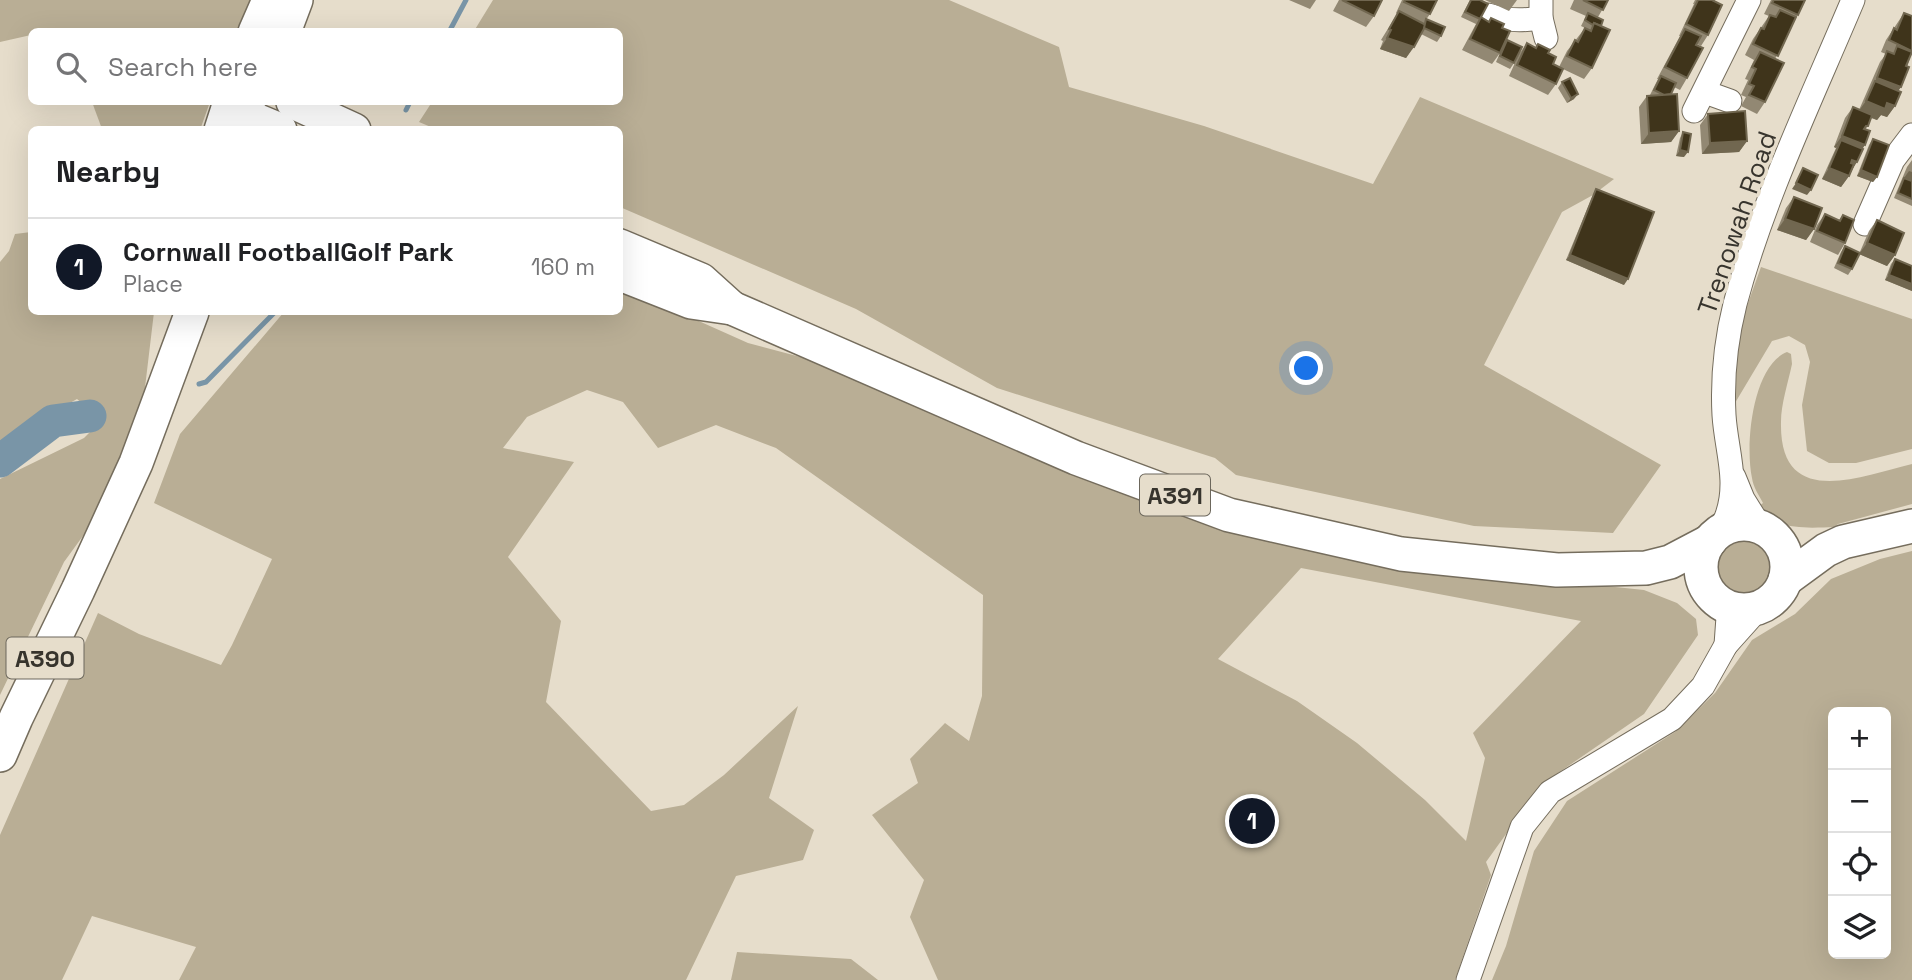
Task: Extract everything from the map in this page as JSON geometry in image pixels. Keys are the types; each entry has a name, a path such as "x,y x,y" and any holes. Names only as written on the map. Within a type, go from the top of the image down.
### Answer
{"highway":[{"path":"257,28 269,0"},
{"path":"286,28 296,0"},
{"path":"300,105 345,126"},
{"path":"229,126 253,114"},
{"name":"A391","path":"623,247 701,280 732,307"},
{"name":"A391","path":"623,275 691,302 732,307 1076,458 1230,515 1401,554 1557,570 1646,568 1670,562 1713,537"},
{"name":"A390","path":"173,365 178,315"},
{"name":"A390","path":"0,755 136,463 191,315"},
{"path":"1765,530 1779,543 1786,557 1785,580 1778,594 1767,604 1745,611 1730,609 1720,604 1706,589 1700,573 1702,556 1713,537 1723,529 1738,524 1754,525 1820,542 1843,542"},
{"path":"1785,580 1826,550 1843,542 1912,526"},
{"name":"A391","path":"1646,568 1672,576 1720,604"}],"street":[{"path":"1730,101 1700,102 1749,0"},
{"name":"Trenowah Road","path":"1713,537 1727,516 1732,491 1733,474 1724,417 1724,365 1735,305 1772,192 1853,0"},
{"path":"1488,15 1506,20 1543,19"},
{"path":"1865,224 1893,160 1912,135"},
{"name":"Trenowah Road","path":"1733,474 1743,499 1765,530"},
{"path":"1720,604 1728,617 1726,645"},
{"path":"1468,980 1522,827 1550,792 1672,719 1703,686 1726,645 1760,607"}],"shaded area":[{"path":"0,0 257,0 243,28 28,28 28,36 0,42"},
{"path":"493,0 949,0 1059,47 1069,87 1204,126 1373,184 1420,97 1614,179 1593,195 1562,212 1484,365 1661,465 1613,533 1474,526 1236,475 1215,458 997,388 856,309 623,208 623,126 428,126 419,122 430,105 623,105 623,28 476,28"},
{"path":"93,105 209,105 201,126 101,126"},
{"path":"28,232 28,315 154,315 136,463 64,562 0,695 0,479 84,438 104,418 99,405 84,405 77,399 0,442 0,262 9,251 15,234"},
{"path":"1761,267 1912,319 1912,449 1856,463 1829,463 1807,451 1802,405 1810,362 1805,345 1789,336 1772,341 1735,403 1732,374 1743,317"},
{"path":"623,292 636,293 748,343 823,363 1412,566 1644,590 1677,603 1696,619 1698,635 1644,714 1542,784 1486,862 1491,875 1455,980 938,980 910,917 924,880 872,815 918,783 910,759 945,723 969,741 982,696 983,595 776,448 716,425 658,448 623,402 587,390 527,417 503,448 574,462 508,557 561,621 546,702 651,811 684,805 724,775 798,706 769,798 814,830 803,860 736,876 686,980 179,980 196,947 92,916 62,980 0,980 0,835 98,613 139,634 221,665 272,559 154,503 180,434 281,315 623,315","holes":["1301,568 1581,621 1473,733 1485,758 1466,841 1425,800 1357,743 1297,701 1218,659"]},
{"path":"1787,352 1791,354 1792,364 1781,422 1784,450 1793,468 1808,477 1826,481 1847,480 1912,464 1912,504 1834,527 1814,528 1782,524 1765,515 1758,507 1763,503 1754,485 1750,464 1754,408 1766,373 1775,360"},
{"path":"1746,537 1762,542 1770,550 1775,566 1770,582 1762,590 1746,595 1730,590 1722,582 1717,566 1722,550 1730,542"},
{"path":"1912,551 1912,980 1492,980 1506,946 1534,851 1567,801 1675,732 1715,693 1752,640 1795,614 1831,579 1880,559"},
{"path":"737,952 851,959 878,980 731,980"}],"building":[{"path":"1342,0 1382,0 1374,16"},
{"path":"1437,0 1430,14 1404,2"},
{"path":"1471,0 1488,4 1480,19 1465,12"},
{"path":"1583,0 1608,0 1603,10"},
{"path":"1698,0 1712,0 1722,5 1708,35 1686,24"},
{"path":"1774,0 1805,0 1798,15 1772,3"},
{"path":"1780,10 1796,17 1778,56 1753,44 1770,15 1776,17"},
{"path":"1399,11 1426,25 1414,47 1387,38"},
{"path":"1588,13 1603,20 1601,26 1585,20"},
{"path":"1904,13 1912,16 1912,51 1889,40 1894,28 1897,30"},
{"path":"1481,17 1489,22 1491,18 1504,24 1502,28 1510,31 1500,53 1470,39"},
{"path":"1426,19 1445,27 1441,36 1424,28"},
{"path":"1594,23 1610,30 1592,68 1567,56 1575,40 1578,42 1585,28 1591,31"},
{"path":"1685,29 1701,36 1696,45 1703,48 1687,78 1665,67"},
{"path":"1507,40 1522,47 1514,63 1500,56"},
{"path":"1527,43 1536,48 1538,44 1550,50 1548,53 1556,57 1553,64 1563,69 1556,84 1517,65"},
{"path":"1897,46 1912,52 1901,87 1877,78 1887,51 1894,54"},
{"path":"1760,52 1784,63 1765,102 1749,95 1754,86 1749,84 1756,69 1752,67"},
{"path":"1661,76 1676,83 1671,94 1664,95 1654,90"},
{"path":"1570,78 1578,94 1571,98 1562,82"},
{"path":"1875,81 1901,92 1895,106 1887,103 1885,109 1866,101"},
{"path":"1677,94 1679,131 1649,133 1647,96"},
{"path":"1853,107 1872,115 1864,129 1870,131 1865,145 1842,136"},
{"path":"1745,111 1747,141 1710,143 1708,114"},
{"path":"1683,132 1691,134 1688,152 1680,150"},
{"path":"1873,139 1889,145 1877,177 1861,170"},
{"path":"1841,140 1863,149 1857,162 1852,160 1851,163 1854,164 1849,176 1829,168"},
{"path":"1803,168 1818,175 1811,190 1796,183"},
{"path":"1904,178 1912,181 1912,199 1898,193"},
{"path":"1596,189 1654,212 1628,279 1570,255"},
{"path":"1794,197 1822,208 1814,229 1785,219"},
{"path":"1825,214 1840,221 1843,215 1854,220 1845,243 1817,231"},
{"path":"1877,220 1904,233 1895,255 1867,243"},
{"path":"1845,246 1860,253 1852,269 1838,263"},
{"path":"1895,259 1912,266 1912,284 1889,275"}],"waterway":[{"path":"451,28 466,0"},
{"path":"406,110 408,105"},
{"path":"199,384 206,382 272,315"},
{"path":"0,461 53,421 90,416"}],"place":[{"name":"Cornwall FootballGolf Park","path":"1252,821"}]}
